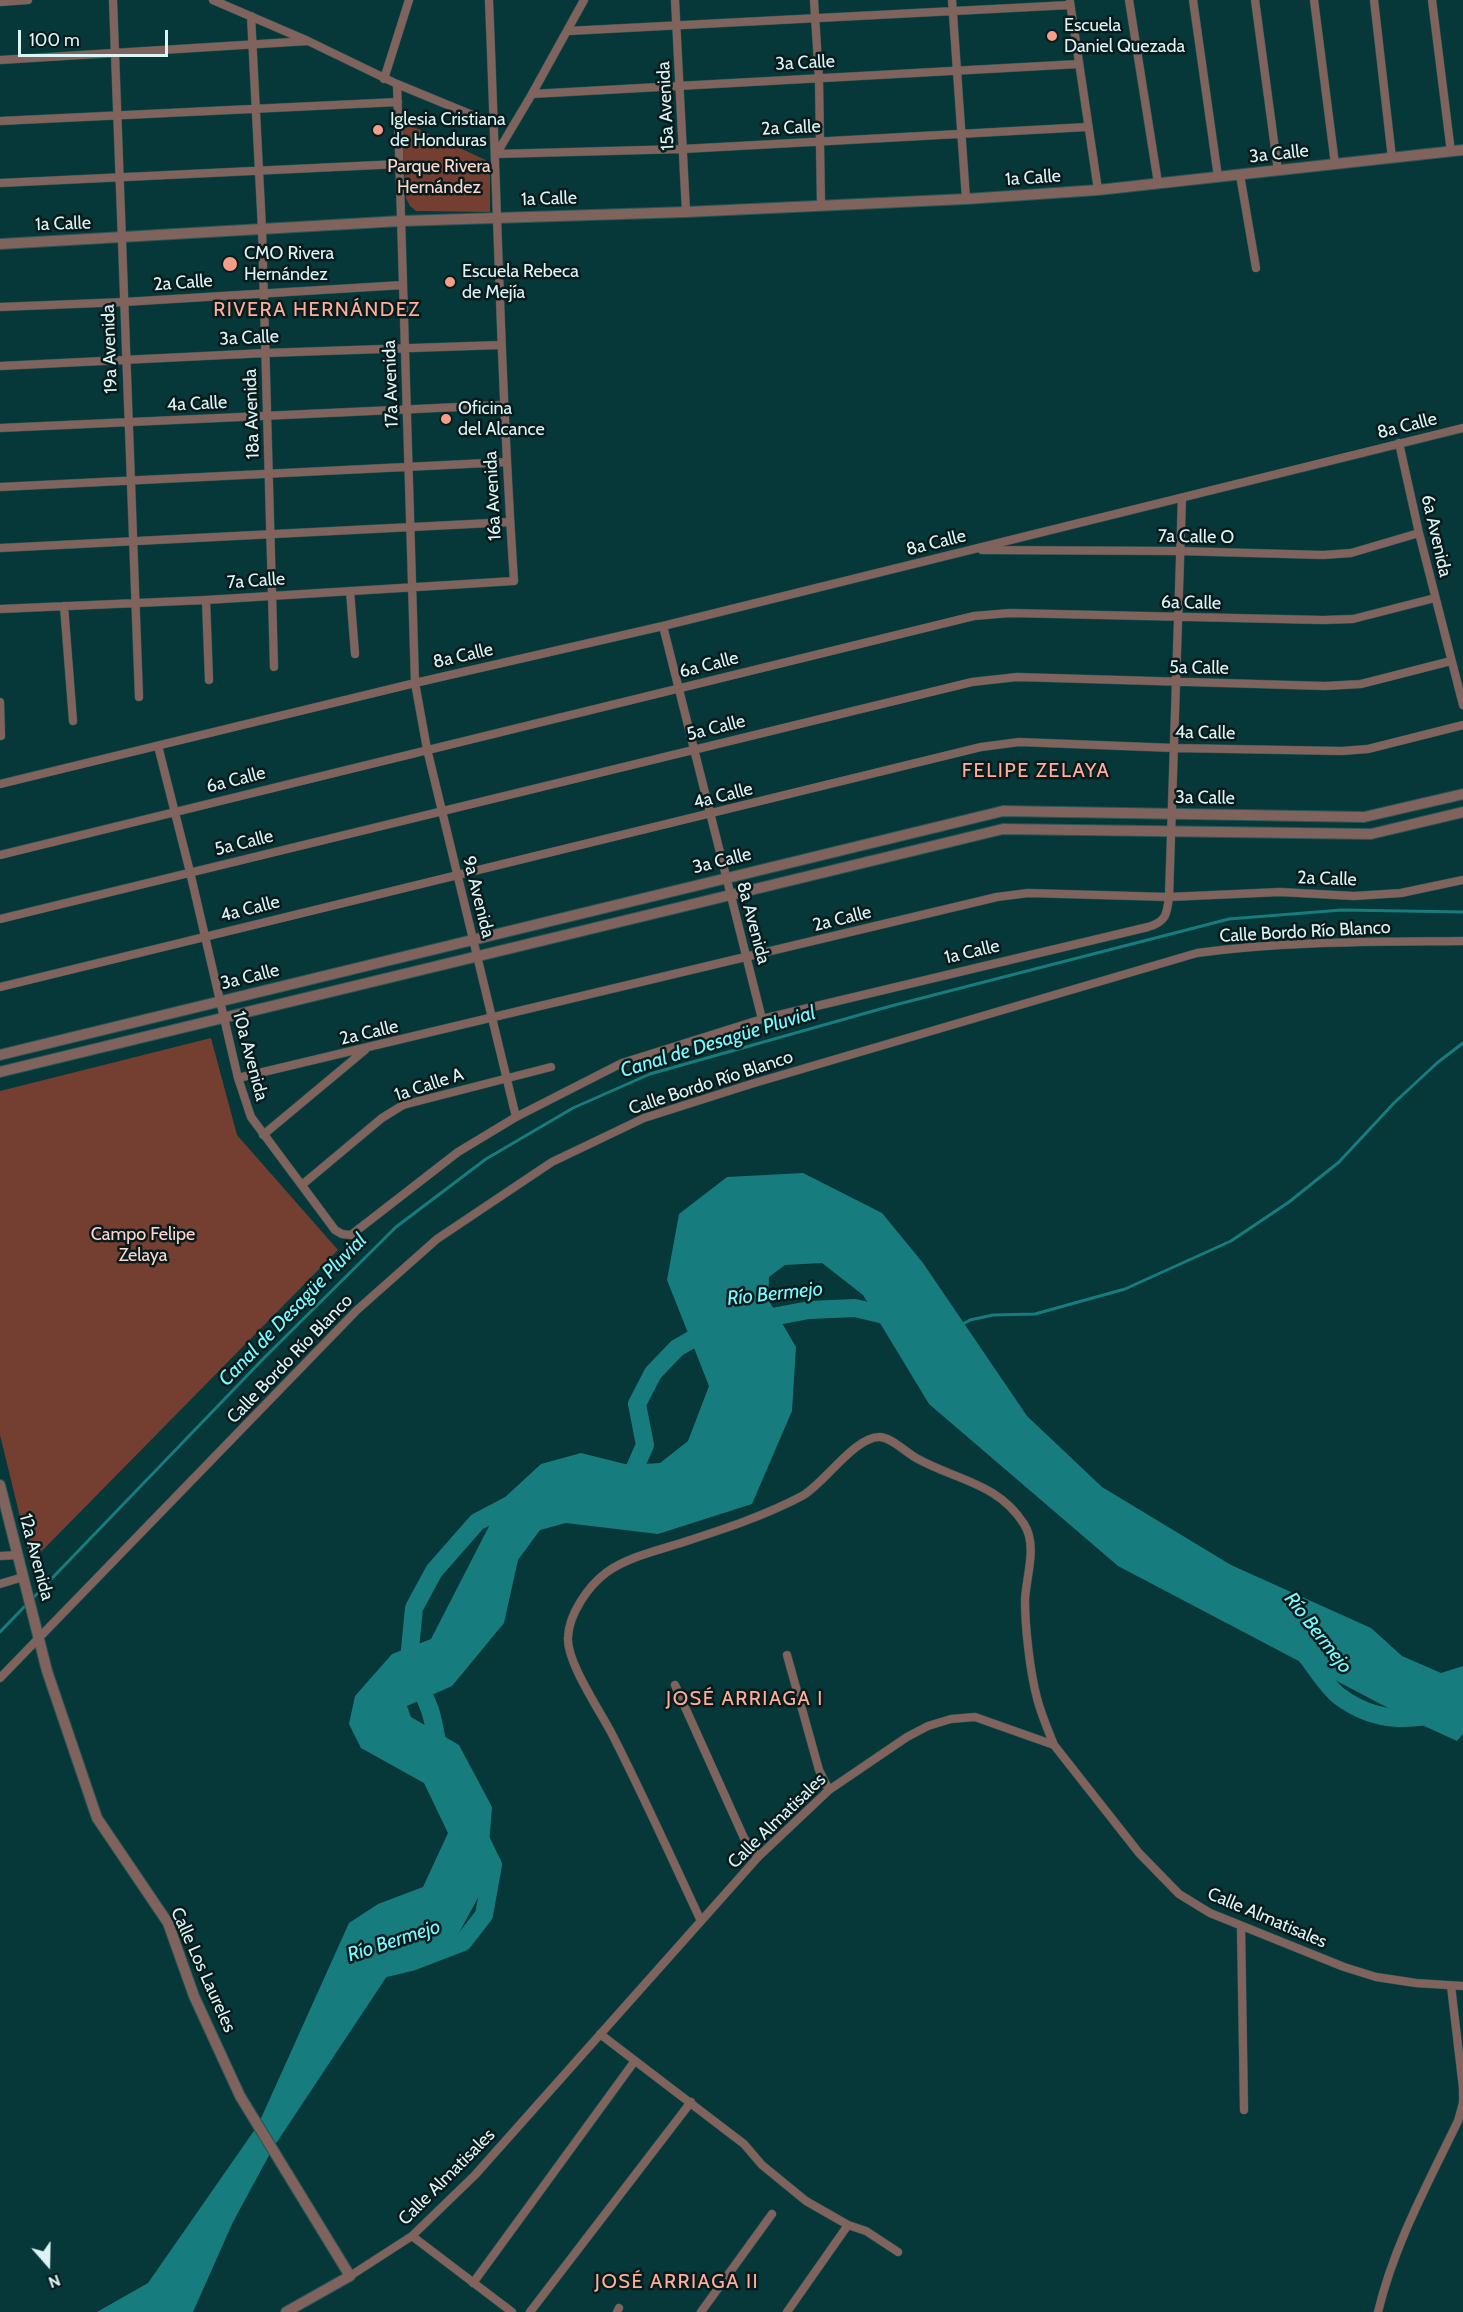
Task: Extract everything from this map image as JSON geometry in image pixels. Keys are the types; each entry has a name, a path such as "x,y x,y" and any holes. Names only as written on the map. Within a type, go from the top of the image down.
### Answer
{"street":[{"path":"0,2 28,0"},
{"name":"19a Avenida","path":"114,0 114,53 139,697"},
{"path":"384,79 408,0"},
{"path":"489,0 496,154"},
{"path":"496,154 584,0"},
{"name":"15a Avenida","path":"675,0 686,212"},
{"path":"814,0 819,79 821,205"},
{"path":"952,0 966,199"},
{"path":"1129,0 1158,183"},
{"path":"1193,0 1218,177"},
{"path":"1255,0 1278,171"},
{"path":"1314,0 1335,165"},
{"path":"1374,0 1392,158"},
{"path":"1432,0 1451,152"},
{"path":"218,1 308,40 384,79 494,124"},
{"path":"568,31 815,19 1070,2 1098,190"},
{"name":"18a Avenida","path":"251,16 262,229 274,667"},
{"path":"0,60 308,40"},
{"name":"3a Calle","path":"532,94 1079,64"},
{"name":"17a Avenida","path":"397,84 415,683"},
{"path":"0,121 398,102"},
{"name":"2a Calle","path":"496,154 683,149 1088,127"},
{"name":"3a Calle","path":"1098,190 1463,150"},
{"name":"16a Avenida","path":"496,154 500,345 514,581"},
{"path":"0,183 399,164"},
{"path":"1240,175 1256,268"},
{"name":"1a Calle","path":"0,244 401,221 686,212 966,199 1098,190"},
{"name":"2a Calle","path":"0,307 403,285"},
{"name":"3a Calle","path":"0,366 266,353 500,345"},
{"name":"4a Calle","path":"0,428 503,405"},
{"name":"8a Calle","path":"0,784 415,683 663,626 1463,428"},
{"name":"6a Avenida","path":"1399,443 1419,533 1463,705"},
{"path":"0,487 507,462"},
{"path":"1169,897 1182,498"},
{"path":"0,548 510,522"},
{"name":"7a Calle O","path":"970,550 1341,554 1419,533"},
{"name":"7a Calle","path":"0,609 206,600 514,581"},
{"path":"350,591 355,654"},
{"name":"6a Calle","path":"0,855 974,616 1010,613 1323,621 1353,619 1435,598"},
{"path":"206,600 209,680"},
{"path":"64,606 73,721"},
{"name":"8a Avenida","path":"663,626 762,1019"},
{"name":"5a Calle","path":"0,919 972,682 1017,677 1325,686 1361,684 1451,661"},
{"name":"9a Avenida","path":"415,683 427,749 456,875 508,1077 516,1117"},
{"path":"0,702 2,736"},
{"name":"4a Calle","path":"0,987 205,935 711,815 981,747 1019,742 1174,748 1359,749 1463,725"},
{"name":"10a Avenida","path":"158,746 238,1078 251,1117 294,1178 303,1184 334,1230 351,1235 459,1152 516,1117"},
{"name":"3a Calle","path":"0,1055 473,938 1003,811 1364,817 1463,794"},
{"name":"3a Calle","path":"0,1072 1003,829 1371,834 1463,812"},
{"name":"2a Calle","path":"238,1078 997,897 1028,893 1169,897 1280,892 1354,896 1401,893 1463,880"},
{"name":"1a Calle","path":"762,1019 1158,925 1167,914 1169,897"},
{"name":"Calle Bordo Río Blanco","path":"0,1678 357,1310 437,1239 552,1162 644,1118 751,1084 1197,953 1314,942 1463,941"},
{"path":"516,1117 622,1063 762,1019"},
{"path":"263,1135 366,1049"},
{"name":"1a Calle A","path":"303,1184 382,1118 403,1105 551,1067"},
{"path":"701,1921 613,1735 575,1665 567,1640 570,1620 591,1589 607,1572 631,1560 736,1525 784,1505 810,1491 860,1444 872,1438 881,1437 891,1441 939,1470 969,1479 1005,1501 1025,1526 1031,1558 1025,1599 1029,1646 1037,1699 1054,1745"},
{"name":"12a Avenida","path":"1,1490 40,1636"},
{"path":"0,1556 18,1555"},
{"path":"0,1584 23,1577"},
{"name":"Calle Los Laureles","path":"40,1636 47,1671 97,1818 168,1923 194,1996 240,2096 350,2276"},
{"path":"787,1655 819,1770 829,1790"},
{"path":"675,1686 744,1838 758,1857"},
{"name":"Calle Almatisales","path":"350,2276 412,2236 475,2175 758,1857 829,1790 907,1737 928,1726 951,1719 975,1717 1054,1745 1139,1853 1179,1894 1210,1913 1344,1967 1376,1977 1416,1983 1463,1986"},
{"path":"1241,1926 1245,2110"},
{"path":"1378,2312 1384,2284 1406,2231 1458,2121 1463,2103 1451,1986"},
{"path":"600,2034 744,2144 762,2165 787,2187 807,2201 848,2225 866,2231 898,2252"},
{"path":"473,2283 634,2062"},
{"path":"530,2312 691,2102"},
{"path":"701,2312 772,2214"},
{"path":"787,2312 848,2225"},
{"path":"412,2236 511,2312"},
{"path":"286,2312 350,2276"}],"green space":[{"name":"Parque Rivera Hernández","path":"401,121 490,162 490,212 416,211 410,206 406,198"},
{"name":"Campo Felipe Zelaya","path":"211,1038 237,1135 338,1250 31,1562 0,1435 0,1091"}],"water":[{"path":"803,1173 882,1213 923,1263 1027,1416 1102,1487 1231,1565 1371,1628 1402,1656 1441,1673 1463,1666 1463,1734 1457,1741 1409,1719 1118,1566 929,1404 863,1295 822,1263 785,1265 769,1277 768,1299 796,1347 792,1411 752,1504 658,1534 566,1523 540,1530 518,1560 504,1623 452,1686 407,1706 411,1717 459,1745 492,1807 486,1883 453,1944 397,1961 273,2148 233,2222 193,2312 97,2312 148,2283 258,2125 349,1923 378,1904 423,1887 448,1833 424,1783 361,1748 349,1724 355,1696 392,1654 431,1639 503,1499 541,1464 581,1453 629,1465 660,1463 688,1441 709,1386 667,1280 679,1214 727,1177"}],"waterway":[{"name":"Canal de Desagüe Pluvial","path":"33,1598 265,1357 396,1227 486,1159 573,1108 650,1074 891,1006 1229,919 1342,910 1463,912"},
{"path":"961,1325 970,1320 993,1315 1035,1314 1125,1289 1231,1241 1289,1202 1339,1162 1394,1103 1437,1063 1463,1043"},
{"name":"Río Bermejo","path":"756,1320 809,1310 855,1308 897,1318"},
{"name":"Río Bermejo","path":"621,1484 633,1472 645,1445 637,1404 653,1373 677,1348 712,1328"},
{"name":"Río Bermejo","path":"439,1754 430,1710 422,1691 408,1670 414,1608 434,1571 477,1522 517,1501"},
{"name":"Canal de Desagüe Pluvial","path":"0,1632 26,1605"},
{"name":"Río Bermejo","path":"1304,1653 1334,1692 1354,1706 1368,1712 1382,1716 1411,1718 1458,1711 1463,1708"},
{"name":"Río Bermejo","path":"369,1972 411,1962 463,1942 484,1915 493,1865 478,1834"}],"place":[{"name":"Escuela Daniel Quezada","path":"1052,36"},
{"name":"Iglesia Cristiana de Honduras","path":"378,130"},
{"name":"CMO Rivera Hernández","path":"230,264"},
{"name":"Escuela Rebeca de Mejía","path":"450,282"},
{"name":"Oficina del Alcance","path":"446,419"}],"district":[{"name":"RIVERA HERNÁNDEZ","path":"317,310"},
{"name":"FELIPE ZELAYA","path":"1036,771"},
{"name":"JOSÉ ARRIAGA I","path":"745,1699"},
{"name":"JOSÉ ARRIAGA II","path":"677,2282"}]}
